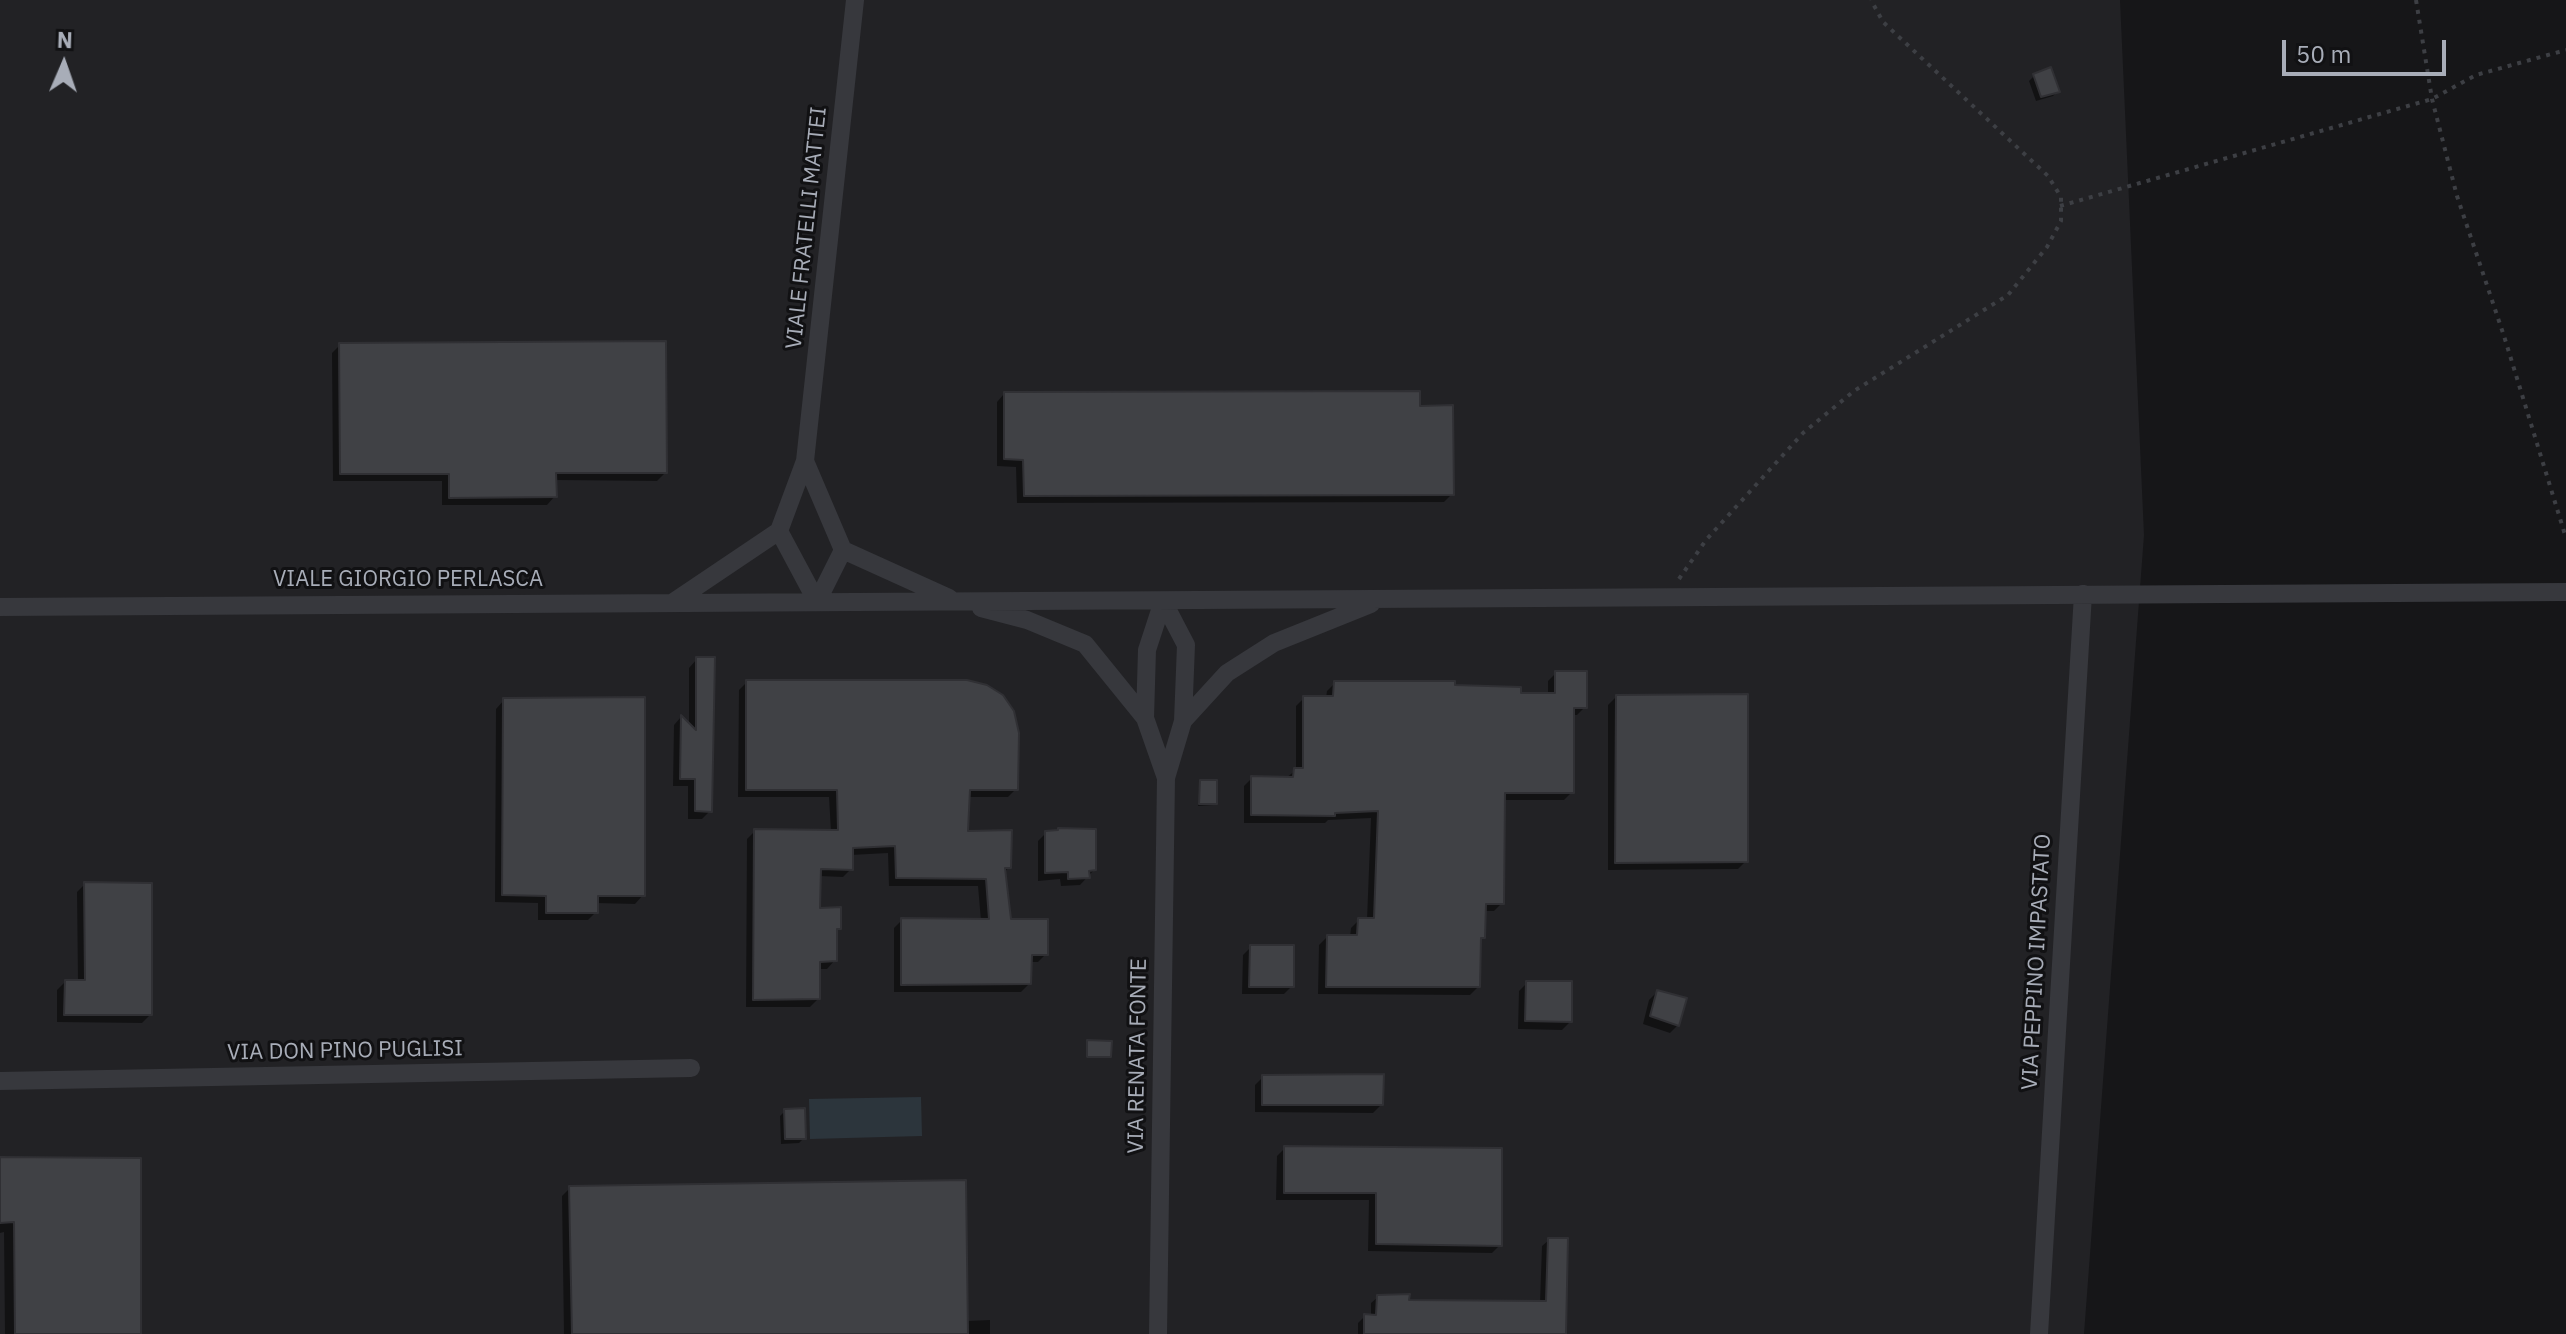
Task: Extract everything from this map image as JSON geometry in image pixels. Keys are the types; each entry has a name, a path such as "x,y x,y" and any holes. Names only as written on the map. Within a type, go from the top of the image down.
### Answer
{"street":[{"name":"VIALE FRATELLI MATTEI","path":"779,531 805,461 855,0"},
{"name":"VIALE FRATELLI MATTEI","path":"805,461 843,550"},
{"path":"672,603 779,531 817,602"},
{"path":"817,602 843,550 956,601 2566,592"},
{"name":"VIA PEPPINO IMPASTATO","path":"2039,1334 2083,594"},
{"name":"VIA RENATA FONTE","path":"1183,721 1227,673 1274,643 1382,599"},
{"name":"VIALE GIORGIO PERLASCA","path":"0,607 956,601"},
{"name":"VIA RENATA FONTE","path":"956,601 1027,620 1085,644 1145,718 1166,778"},
{"name":"VIA RENATA FONTE","path":"1145,718 1147,650 1163,601"},
{"name":"VIA RENATA FONTE","path":"1158,1334 1166,778 1183,721 1186,645 1163,601"},
{"name":"VIA DON PINO PUGLISI","path":"0,1081 691,1068"}],"path":[{"path":"1666,597 1706,540 1803,433 1854,391 2008,295 2047,247 2061,221 2061,197 2048,176 1883,22 1871,0"},
{"path":"2416,0 2432,99 2457,196 2566,538"},
{"path":"2060,206 2432,99 2476,75 2566,50"}],"shaded area":[{"path":"0,0 2120,0 2144,535 2084,1334 0,1334"},
{"path":"921,1097 922,1136 810,1139 809,1099"}],"building":[{"path":"2051,67 2060,92 2041,97 2033,74"},
{"path":"666,341 667,473 556,473 557,497 449,498 449,474 340,474 339,343"},
{"path":"1420,391 1420,406 1453,405 1454,495 1024,496 1023,460 1004,459 1004,392"},
{"path":"696,657 715,657 712,812 695,811 695,779 680,779 681,715 696,730"},
{"path":"1555,671 1587,671 1587,708 1574,708 1574,793 1505,793 1504,904 1486,904 1485,938 1481,938 1480,987 1326,987 1327,935 1357,935 1358,918 1374,918 1378,811 1335,813 1335,816 1251,815 1251,776 1293,777 1294,768 1303,768 1303,696 1333,696 1334,681 1455,681 1455,685 1521,687 1521,693 1555,693"},
{"path":"746,680 967,680 987,685 1003,695 1014,711 1019,733 1018,790 970,790 968,831 1012,830 1011,868 1005,868 1011,919 1048,919 1048,955 1032,955 1031,984 901,985 901,918 989,919 986,879 896,878 895,846 853,848 853,870 821,869 820,908 841,907 841,929 837,929 837,961 820,962 820,999 753,1000 754,829 838,830 837,790 746,790"},
{"path":"1748,694 1748,862 1615,863 1616,695"},
{"path":"645,697 645,896 598,896 598,913 546,913 546,896 502,895 503,698"},
{"path":"1200,780 1217,780 1217,804 1199,804"},
{"path":"1058,828 1096,829 1096,870 1089,871 1090,878 1068,879 1068,872 1045,873 1045,831"},
{"path":"84,882 152,883 152,1015 64,1015 65,980 85,980"},
{"path":"1250,945 1294,945 1294,987 1249,987"},
{"path":"1526,981 1572,981 1572,1022 1525,1021"},
{"path":"1657,990 1687,998 1679,1026 1650,1016"},
{"path":"1087,1040 1112,1041 1111,1057 1087,1057"},
{"path":"1384,1074 1383,1105 1262,1105 1262,1075"},
{"path":"805,1108 806,1139 785,1139 784,1109"},
{"path":"1284,1146 1502,1148 1502,1246 1376,1244 1376,1193 1284,1193"},
{"path":"0,1157 141,1158 141,1334 15,1334 14,1222 0,1223"},
{"path":"966,1180 968,1334 572,1334 569,1186"},
{"path":"1548,1238 1568,1238 1566,1334 1364,1334 1364,1314 1376,1315 1377,1295 1410,1294 1409,1300 1546,1301"}]}
